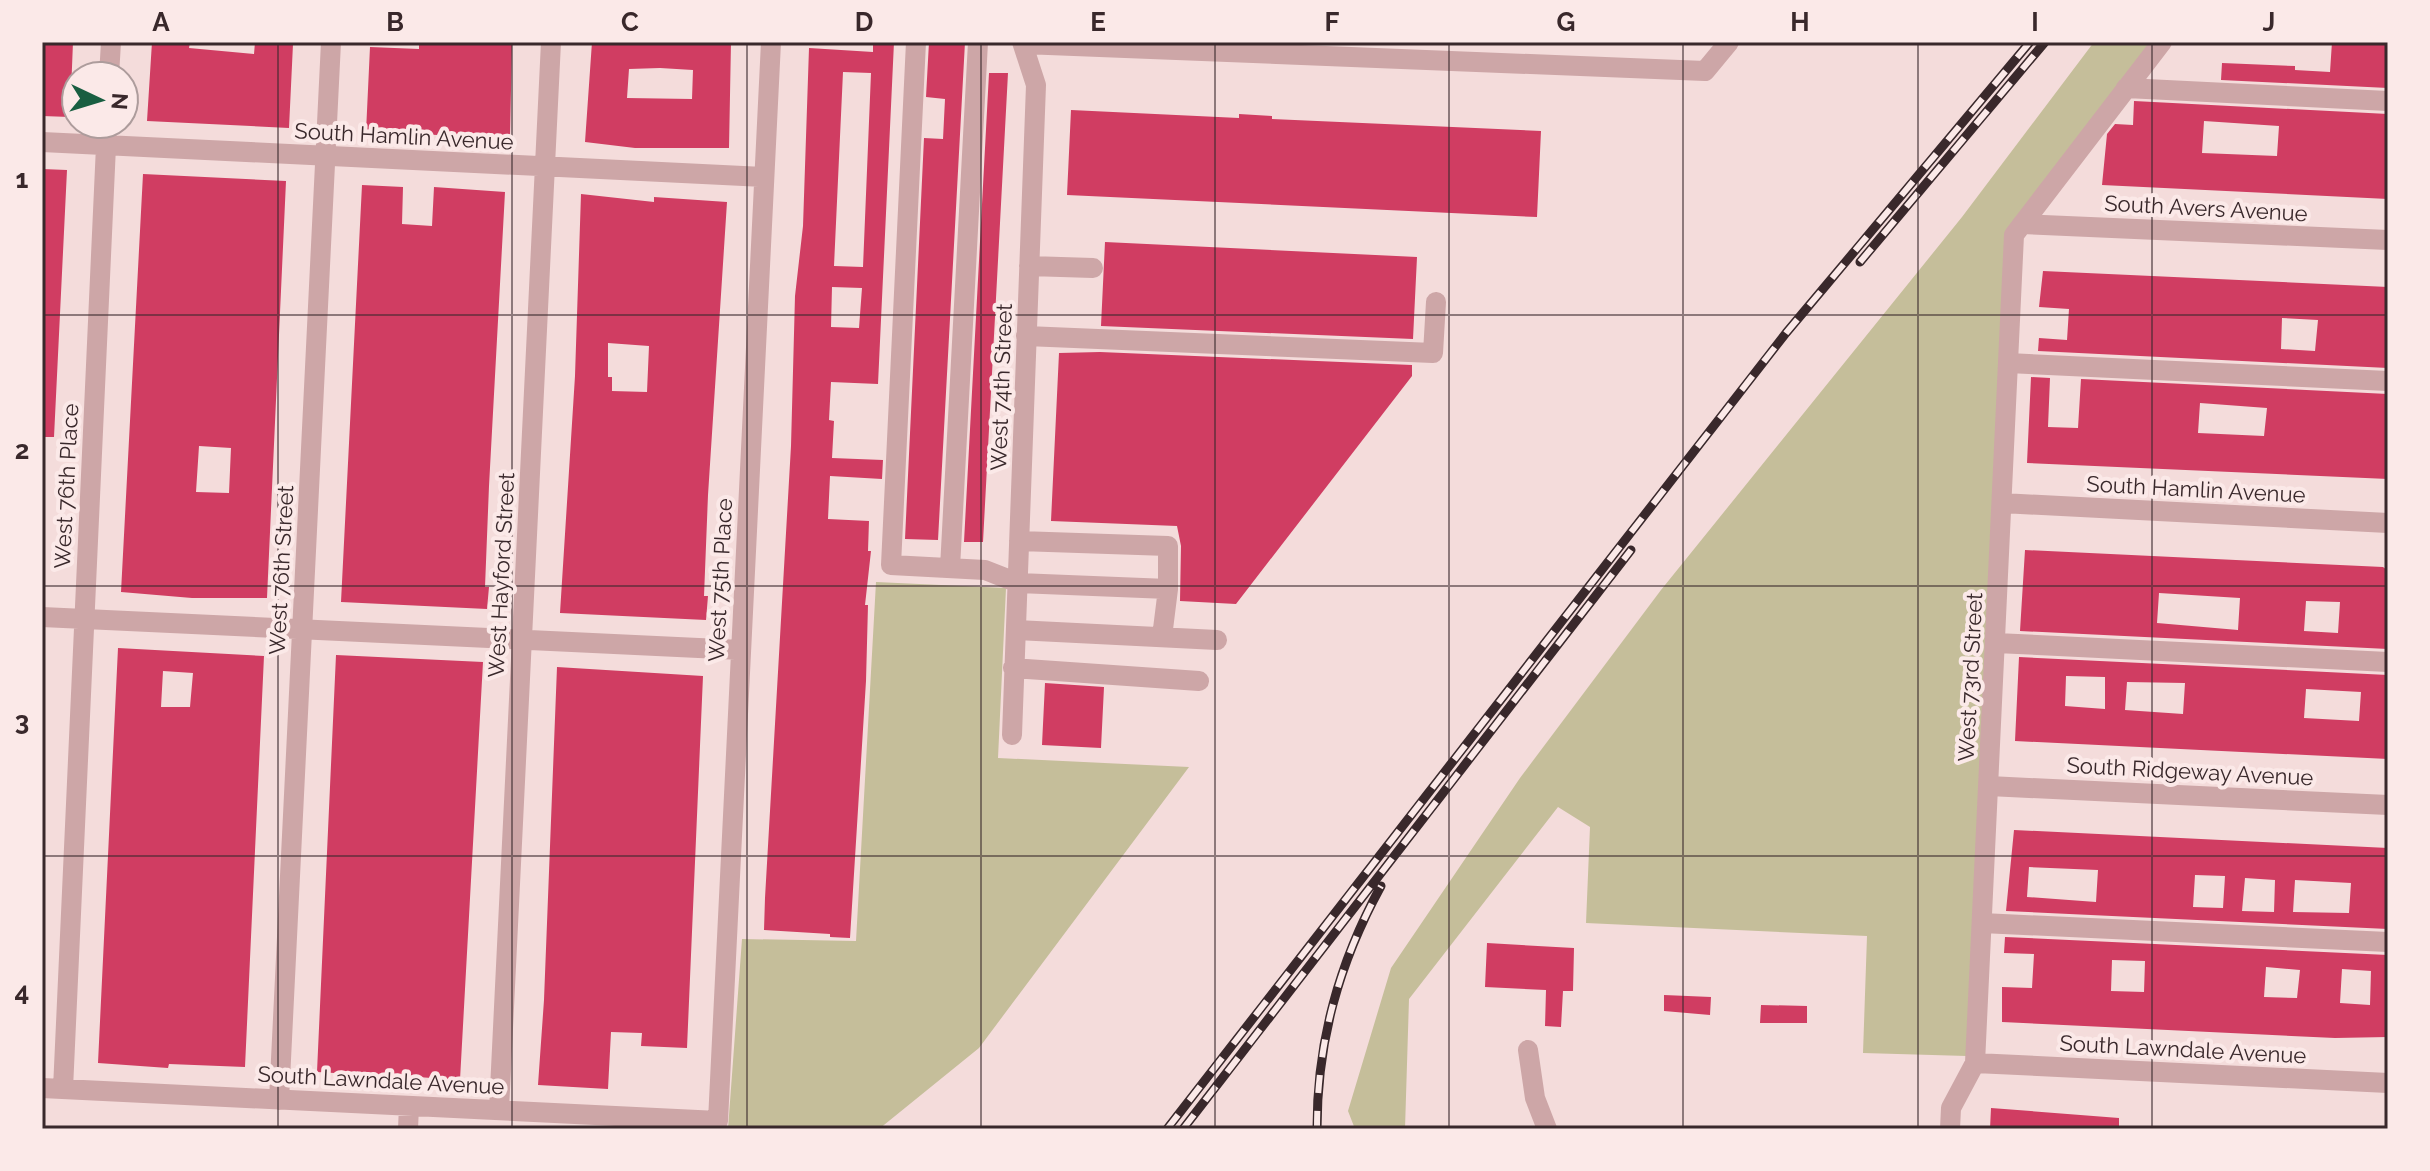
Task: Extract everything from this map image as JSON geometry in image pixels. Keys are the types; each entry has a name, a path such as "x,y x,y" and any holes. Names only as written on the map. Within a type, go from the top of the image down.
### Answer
{"street":[{"name":"West 76th Street","path":"279,1100 331,42"},
{"name":"West Hayford Street","path":"499,1110 551,42"},
{"name":"West 75th Place","path":"718,1121 771,42"},
{"path":"916,42 891,565 985,570 1018,583 1168,589"},
{"path":"950,568 978,42"},
{"path":"1022,43 1705,71 1729,42"},
{"path":"2022,224 2162,42"},
{"name":"West 74th Street","path":"1012,735 1036,85 1022,43"},
{"path":"2126,88 2388,101"},
{"name":"West 76th Place","path":"63,1089 106,140"},
{"name":"South Hamlin Avenue","path":"42,142 764,177"},
{"name":"South Avers Avenue","path":"2022,224 2388,240"},
{"name":"West 73rd Street","path":"1950,1129 1951,1108 1975,1063 2014,235 2022,224"},
{"path":"1029,266 1093,268"},
{"path":"1026,336 1433,353 1436,302"},
{"path":"2008,363 2388,381"},
{"name":"South Hamlin Avenue","path":"2002,503 2388,523"},
{"path":"1019,541 1168,546 1168,589 1162,637"},
{"path":"42,617 741,650"},
{"path":"1016,630 1217,640"},
{"path":"1996,643 2388,662"},
{"path":"1013,668 1199,681"},
{"name":"South Ridgeway Avenue","path":"1989,786 2388,805"},
{"path":"1982,923 2388,942"},
{"path":"1528,1050 1527,1063 1535,1098 1547,1129"},
{"name":"South Lawndale Avenue","path":"1975,1063 2388,1083"},
{"name":"South Lawndale Avenue","path":"42,1088 718,1121"},
{"path":"408,1129 409,1106"}],"shaded area":[{"path":"2094,42 2152,42 2021,211 1967,1056 1863,1053 1867,936 1586,923 1590,827 1558,807 1409,999 1405,1129 1355,1129 1348,1111 1391,968 1520,778 1661,590 1962,217"},
{"path":"876,582 1006,588 998,758 1189,767 979,1048 879,1129 728,1129 742,939 856,941"}],"building":[{"path":"42,42 73,42 72,60 60,60 60,117 42,116"},
{"path":"152,42 190,42 189,48 254,54 255,42 293,44 289,128 147,121"},
{"path":"419,42 512,42 510,138 366,132 370,47 419,49"},
{"path":"592,42 731,42 729,148 635,148 585,142","holes":["629,69 693,70 692,99 627,98"]},
{"path":"873,42 894,42 878,384 831,382 829,420 834,421 832,458 883,460 882,479 830,476 828,519 869,521 868,551 871,551 865,605 868,605 866,681 850,938 764,930 791,446 795,296 803,226 809,48 873,52","holes":["843,72 871,73 863,267 834,266","832,287 862,288 859,328 831,327"]},
{"path":"929,42 965,42 938,540 905,539 924,138 943,139 945,99 926,97"},
{"path":"2332,42 2388,42 2388,88 2221,80 2222,63 2295,66 2295,70 2330,72"},
{"path":"989,73 1008,73 983,542 964,542"},
{"path":"2134,101 2388,114 2388,199 2102,185 2107,134 2115,124 2133,125","holes":["2204,121 2279,126 2277,156 2202,153"]},
{"path":"1071,110 1239,118 1239,114 1272,116 1272,119 1541,131 1537,217 1067,195"},
{"path":"42,169 67,170 54,437 42,437"},
{"path":"143,174 286,181 267,598 192,598 121,592","holes":["199,446 231,448 229,493 196,492"]},
{"path":"362,185 403,187 402,224 432,226 434,187 505,192 489,486 487,609 341,602"},
{"path":"581,194 654,202 654,197 727,202 708,495 706,620 560,613 575,376","holes":["608,343 649,346 647,392 612,391 612,377 608,377"]},
{"path":"1105,242 1417,257 1413,339 1101,326"},
{"path":"2043,271 2388,287 2388,368 2038,351 2039,338 2067,340 2069,309 2039,307","holes":["2282,318 2318,320 2315,351 2281,349"]},
{"path":"1059,353 1412,365 1412,376 1236,604 1180,601 1181,546 1177,526 1051,521"},
{"path":"2031,377 2050,378 2048,427 2078,428 2081,379 2388,394 2388,479 2027,463","holes":["2200,403 2267,408 2264,436 2198,433"]},
{"path":"2025,550 2383,567 2387,570 2388,649 2020,631","holes":["2159,593 2240,598 2238,630 2157,623","2306,601 2340,602 2338,633 2304,631"]},
{"path":"118,648 264,656 245,1067 169,1064 168,1068 98,1063","holes":["163,671 193,673 190,707 161,707"]},
{"path":"336,655 483,662 460,1080 389,1075 389,1079 369,1078 369,1075 317,1072"},
{"path":"2019,657 2388,675 2388,759 2015,741","holes":["2066,676 2105,677 2105,709 2065,706","2127,682 2185,683 2183,714 2125,710","2306,689 2361,692 2359,721 2304,718"]},
{"path":"557,667 703,676 687,1048 641,1046 642,1033 611,1032 608,1089 538,1085"},
{"path":"1045,683 1104,687 1101,748 1042,745"},
{"path":"2014,830 2388,848 2388,929 2006,911","holes":["2029,867 2098,870 2096,902 2027,897","2195,875 2225,876 2223,908 2193,907","2245,878 2275,880 2274,912 2242,911","2295,880 2351,883 2349,913 2293,912"]},
{"path":"2005,937 2388,955 2388,1037 2335,1038 2002,1022 2002,987 2032,988 2034,954 2004,953","holes":["2112,960 2145,961 2144,992 2111,991","2266,967 2300,970 2297,998 2264,997","2342,969 2371,971 2370,1005 2340,1003"]},
{"path":"1487,943 1574,948 1573,991 1563,991 1561,1027 1545,1026 1546,990 1485,987"},
{"path":"1664,995 1711,997 1710,1015 1664,1011"},
{"path":"1761,1005 1807,1006 1807,1023 1760,1023"},
{"path":"1991,1108 2119,1118 2119,1129 1990,1129"}],"railway":[{"path":"1167,1129 1786,333 2030,42"},
{"path":"1860,262 2045,42"},
{"path":"1183,1129 1631,550"},
{"path":"1317,1129 1321,1065 1333,1003 1353,944 1381,886"}]}
